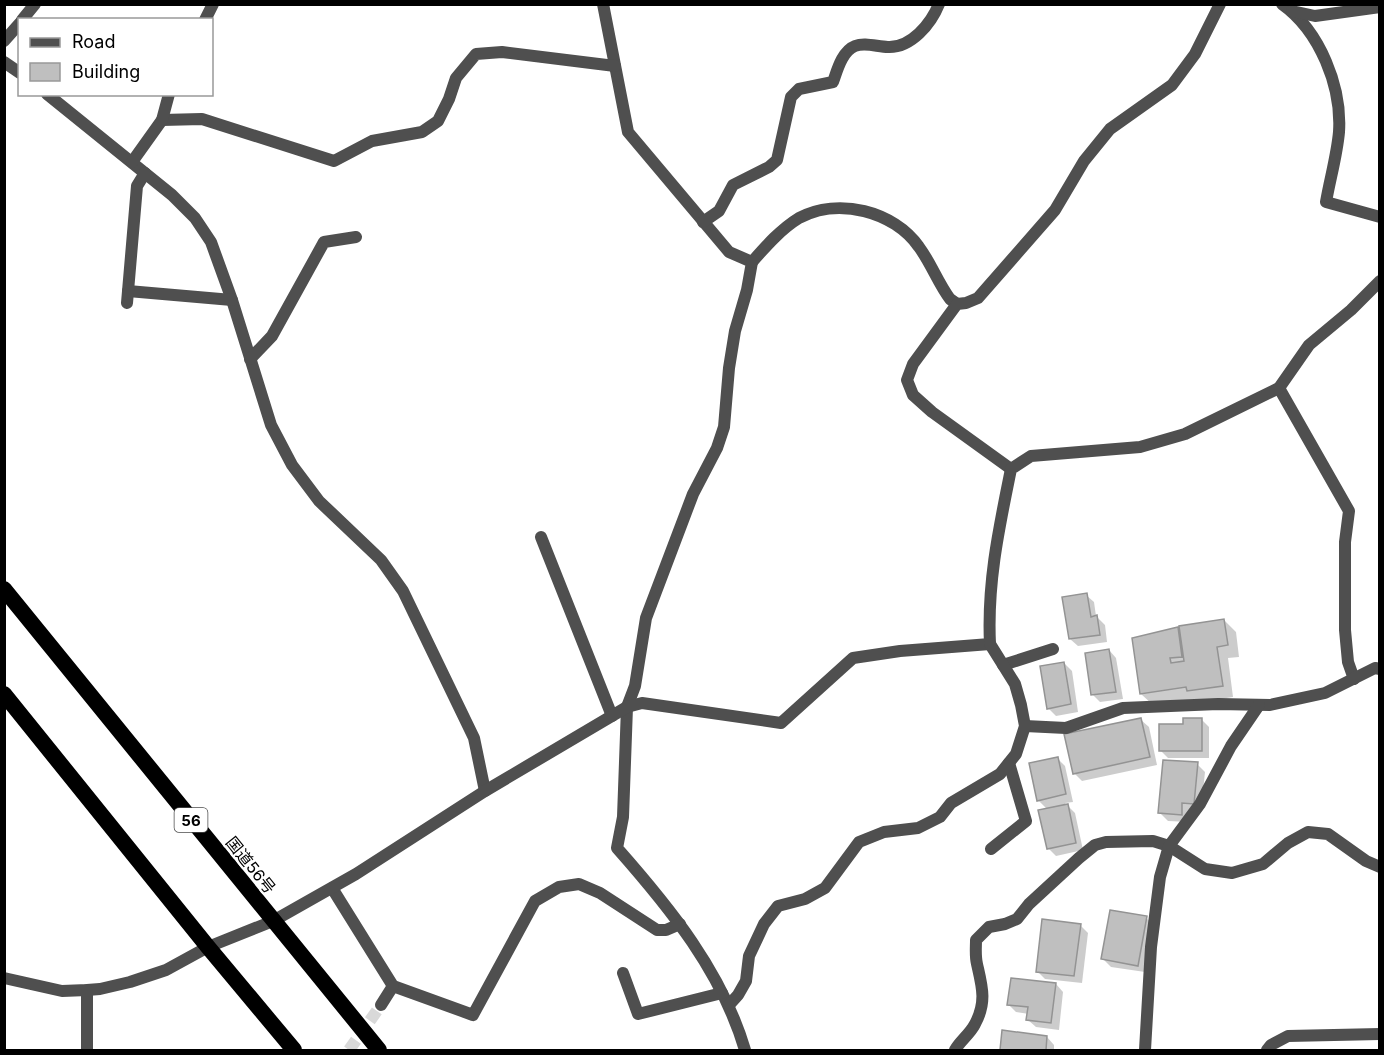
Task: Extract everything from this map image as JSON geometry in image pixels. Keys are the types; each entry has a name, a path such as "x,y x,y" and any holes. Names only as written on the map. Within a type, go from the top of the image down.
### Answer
{"highway":[{"name":"国道56号","path":"4,589 379,1050"},
{"path":"4,694 207,947 294,1050"}],"street":[{"path":"23,18 34,4"},
{"path":"206,18 213,4"},
{"path":"603,4 628,132 729,252 752,262"},
{"path":"704,222 719,211 733,185 777,160 791,97 799,88 833,82 844,55 854,46 870,45 890,48 905,45 936,13 939,4"},
{"path":"746,1050 729,1005 680,924 658,894 617,848 624,818 627,707 635,686 646,618 693,494 717,448 724,427 735,331 747,290 752,262 773,238 800,218 831,208 853,208 881,217 903,230 920,247 950,299 957,304 978,298 1055,210 1084,161 1110,129 1172,85 1195,54 1220,4"},
{"path":"1287,8 1314,16 1380,7"},
{"path":"1287,8 1315,39 1330,75 1339,106 1339,133 1326,202 1380,218"},
{"path":"4,41 18,25"},
{"path":"162,120 202,119 334,161 372,141 422,132 438,121 450,99 456,78 476,54 502,52 615,66"},
{"path":"4,62 18,72"},
{"path":"50,96 172,195 195,218 211,242 272,426 292,465 319,501 381,560 403,591 474,738 485,791"},
{"path":"132,162 162,120 168,96"},
{"path":"145,173 137,186 127,297 232,300"},
{"path":"250,359 272,336 324,242 356,237"},
{"path":"729,1005 746,981 749,956 764,924 778,906 805,899 825,888 860,842 884,832 918,828 940,817 951,803 972,793 1000,774 1016,754 1025,726 1021,705 1015,684 990,644 989,616 992,568 1011,469 1031,456 1140,447 1185,434 1279,388 1309,345 1379,284"},
{"path":"957,304 913,364 907,380 913,395 932,412 1011,469"},
{"path":"1279,388 1349,511 1345,542 1345,630 1348,662 1354,679"},
{"path":"541,537 612,716"},
{"path":"4,978 62,991 87,990 130,982 166,970 207,947 273,921 332,888 485,791 627,707 642,703 781,723 853,658 900,651 990,644"},
{"path":"1003,665 1053,649"},
{"path":"1025,726 1066,729 1123,708 1269,705 1325,693 1375,668 1380,669"},
{"path":"1145,1050 1154,924 1160,877 1169,846 1200,804 1231,746 1258,705"},
{"path":"991,849 1026,821 1009,763"},
{"path":"955,1050 975,1025 983,1001 982,981 976,962 975,940 989,927 1017,919 1048,885 1095,845 1106,842 1153,842 1169,846 1204,869 1232,873 1263,864 1288,843 1308,832 1328,834 1366,861 1380,867"},
{"path":"332,888 393,986 473,1015 536,901 559,887 579,884 600,893 657,930 666,930 680,924"},
{"path":"623,973 638,1014 722,993"},
{"path":"381,1005 393,986"},
{"path":"87,990 87,1049"},
{"path":"1267,1050 1288,1035 1380,1034"}],"building":[{"path":"1087,593 1091,617 1097,615 1100,635 1069,639 1062,597"},
{"path":"1224,619 1228,645 1217,647 1223,686 1187,691 1186,687 1140,694 1132,638 1178,627 1182,657 1170,658 1171,663 1184,661 1179,626"},
{"path":"1109,649 1116,692 1091,695 1085,653"},
{"path":"1064,662 1071,704 1047,709 1040,666"},
{"path":"1141,718 1150,757 1073,774 1064,734"},
{"path":"1183,718 1202,718 1202,751 1159,751 1159,724 1183,724"},
{"path":"1058,757 1066,794 1037,801 1029,763"},
{"path":"1163,760 1198,762 1194,804 1182,803 1182,815 1158,813"},
{"path":"1068,804 1076,843 1047,849 1038,810"},
{"path":"1110,910 1147,916 1138,966 1101,959"},
{"path":"1042,919 1081,924 1074,976 1036,972"},
{"path":"1011,978 1056,983 1051,1023 1026,1020 1028,1007 1007,1005"},
{"path":"1002,1030 1047,1036 1046,1050 1000,1050"}],"tunnel":[{"path":"349,1050 381,1005"}]}
